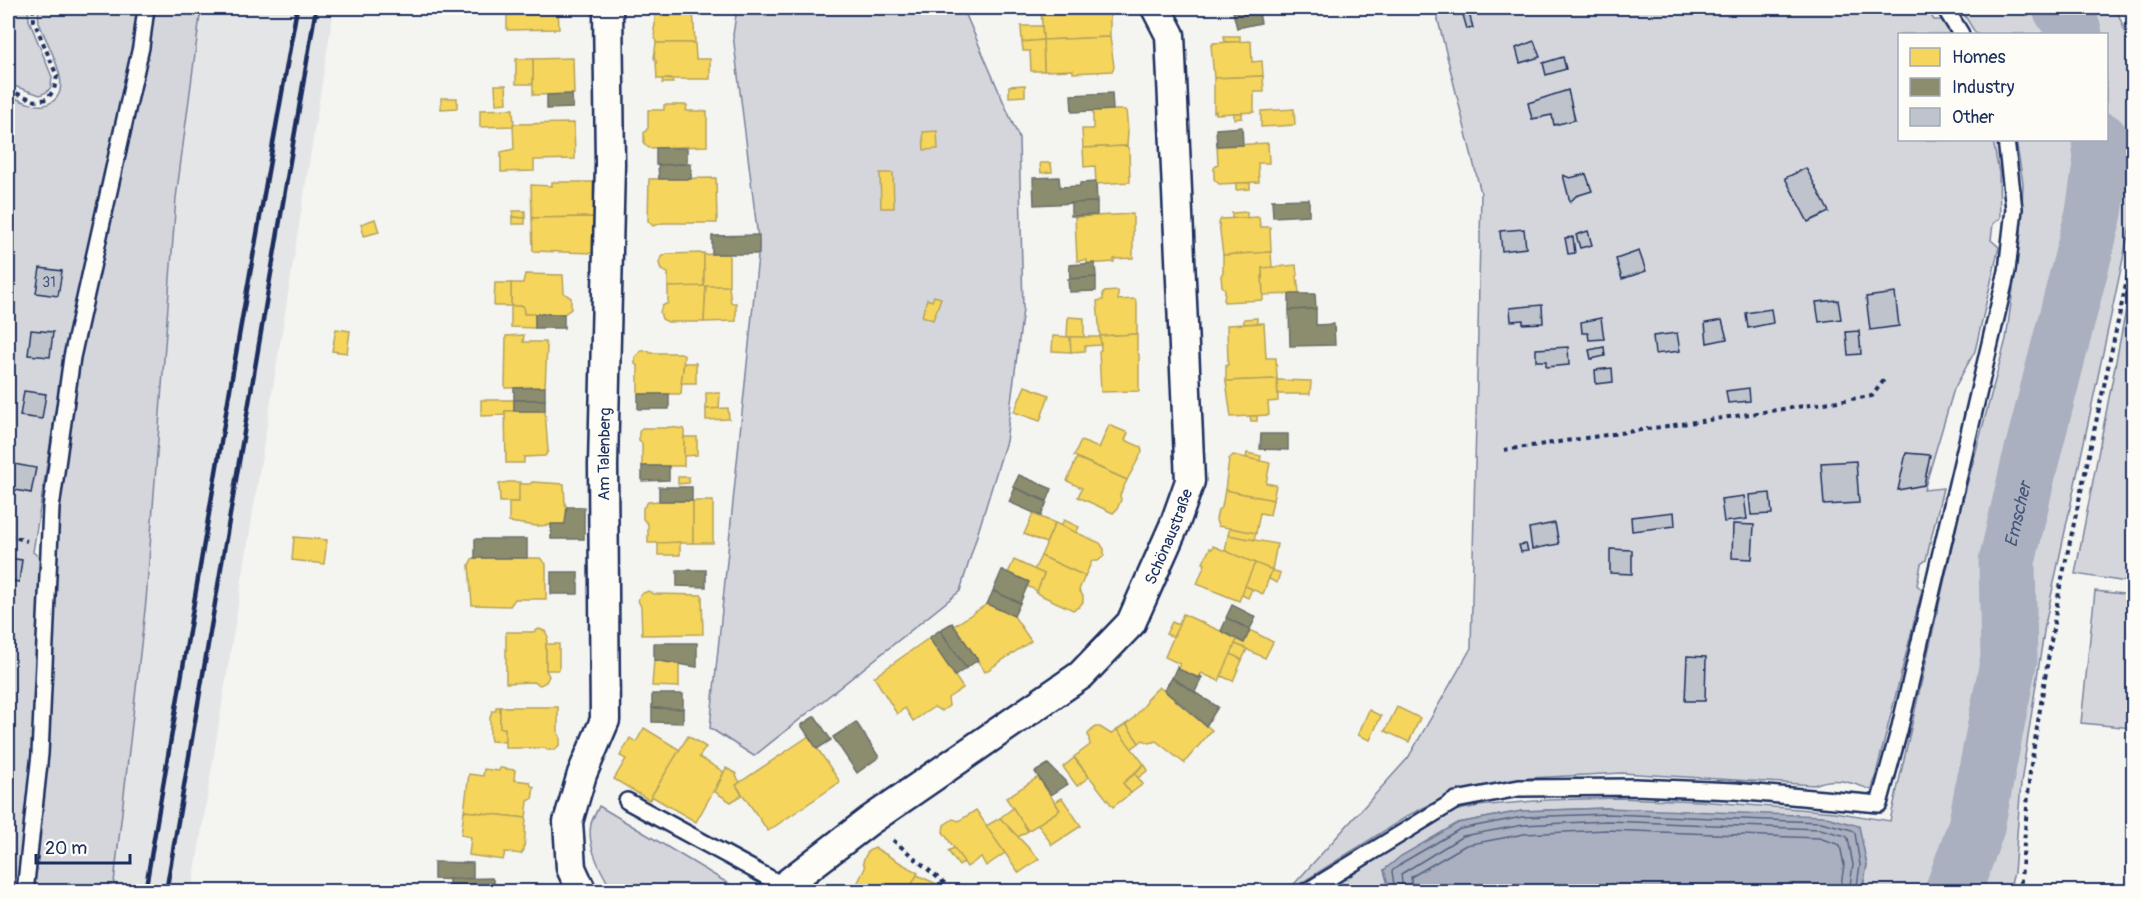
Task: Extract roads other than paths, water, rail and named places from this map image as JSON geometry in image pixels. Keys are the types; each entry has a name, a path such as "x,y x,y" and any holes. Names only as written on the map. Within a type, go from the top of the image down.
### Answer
{"street":[{"name":"Am Talenberg","path":"582,891 571,868 568,822 582,774 605,720 603,465 609,164 608,8"},
{"name":"Schönaustraße","path":"782,889 869,820 1081,675 1131,623 1174,526 1190,482 1170,34 1156,8"}],"lane":[{"path":"25,891 40,754 52,496 72,357 141,47 146,8"},
{"path":"1945,8 1960,33"},
{"path":"1306,891 1456,800 1519,788 1635,787 1735,791 1879,804 1899,731 2007,271 2014,209 2006,141"},
{"path":"627,801 782,889"}],"water":[{"path":"1607,808 1823,816 1859,826 1867,865 1862,891 1390,891 1384,870 1401,856 1458,823 1522,811"}],"waterway":[{"name":"Emscher","path":"2061,8 2074,33"},
{"name":"Emscher","path":"1953,892 1976,827 2009,658 2007,562 2029,466 2094,213 2102,158 2100,141"}],"railway":[{"path":"145,892 297,8"},
{"path":"166,892 316,8"}]}
